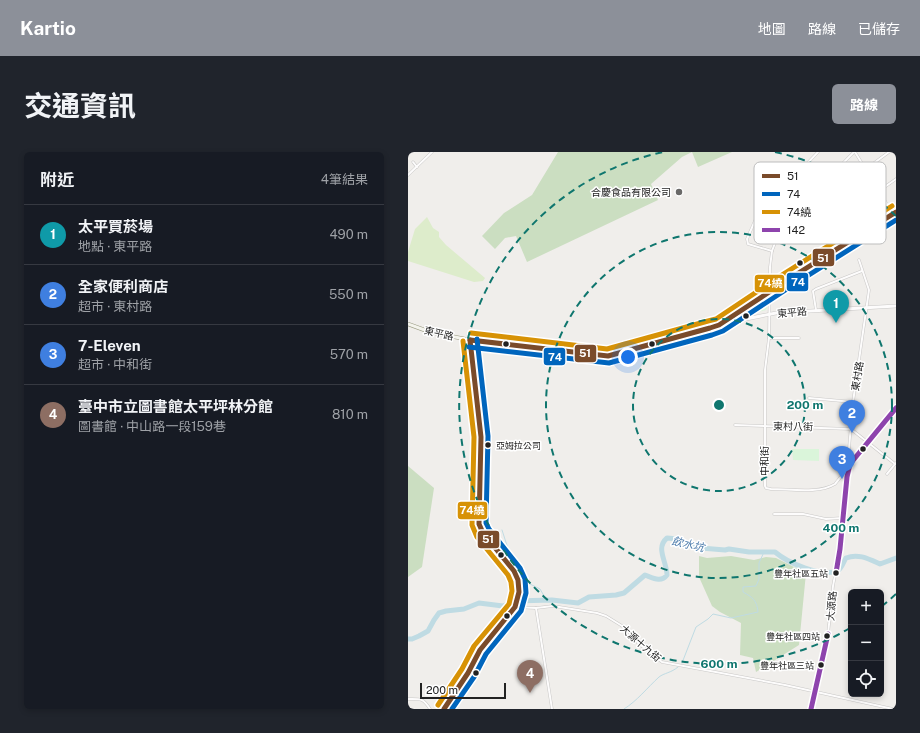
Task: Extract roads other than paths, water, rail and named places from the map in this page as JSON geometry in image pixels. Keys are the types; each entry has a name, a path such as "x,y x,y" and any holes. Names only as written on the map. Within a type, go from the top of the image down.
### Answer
{"main road":[{"path":"719,325 845,244"},
{"name":"東平路","path":"408,324 430,332 470,340 608,356 719,325"},
{"path":"444,709 468,673 480,650 515,607 518,595 518,580 514,571 483,533 479,524 481,437 470,340"}],"street":[{"path":"408,175 432,152"},
{"path":"809,162 818,152"},
{"path":"854,152 861,162"},
{"name":"中和街","path":"844,162 854,152"},
{"path":"875,162 889,152"},
{"path":"413,162 417,167"},
{"path":"886,186 896,179"},
{"path":"886,201 894,213 896,219"},
{"path":"754,223 747,239 748,244 772,251"},
{"name":"中和街","path":"775,244 770,264 769,338 765,367 764,483 766,488 816,490 829,488 835,484 896,408"},
{"name":"東村路","path":"838,564 842,518 850,464 848,460 850,428 869,290 859,260"},
{"path":"816,310 813,291 862,271"},
{"name":"東平路","path":"719,325 769,314 896,306"},
{"path":"769,338 799,338"},
{"path":"809,398 853,402"},
{"name":"東村八街","path":"735,425 850,428"},
{"path":"850,428 895,463 887,474"},
{"path":"774,514 803,514 826,519 842,518"},
{"name":"大源路","path":"811,709 828,634 833,586 838,564"},
{"name":"大源十九街","path":"515,607 536,608 553,606 590,611 606,616 627,629 638,643 662,662 893,709"},
{"path":"536,608 552,709"},
{"path":"408,700 420,699 430,709"}],"waterway":[{"path":"502,530 512,561 522,574 524,581 540,589 547,601"},
{"name":"飲水坑","path":"408,639 412,639 428,631 439,613 464,609 479,603 503,606 515,601 552,600 578,603 589,597 624,593 645,575 662,579 667,575 667,570 662,555 662,546 667,538 678,539 682,542 701,548 729,549 749,552 775,552 804,568 822,572 837,571 846,558 855,556 863,557 880,564 896,558"},
{"path":"682,663 696,627 713,614 731,618 758,612 755,602 751,597 743,592 743,587 756,586 759,579 759,563 764,552"},
{"path":"624,709 638,698 659,677 673,671 678,667"}],"place":[{"name":"合慶食品有限公司","path":"679,192"},
{"name":"太平買菸場","path":"836,323"},
{"name":"全家便利商店","path":"852,433"},
{"name":"亞姆拉公司","path":"488,445"},
{"name":"7-Eleven","path":"842,479"},
{"name":"豐年社區五站","path":"836,573"},
{"name":"豐年社區四站","path":"827,636"},
{"name":"豐年社區三站","path":"821,665"},
{"name":"臺中市立圖書館太平坪林分館","path":"530,693"}]}
